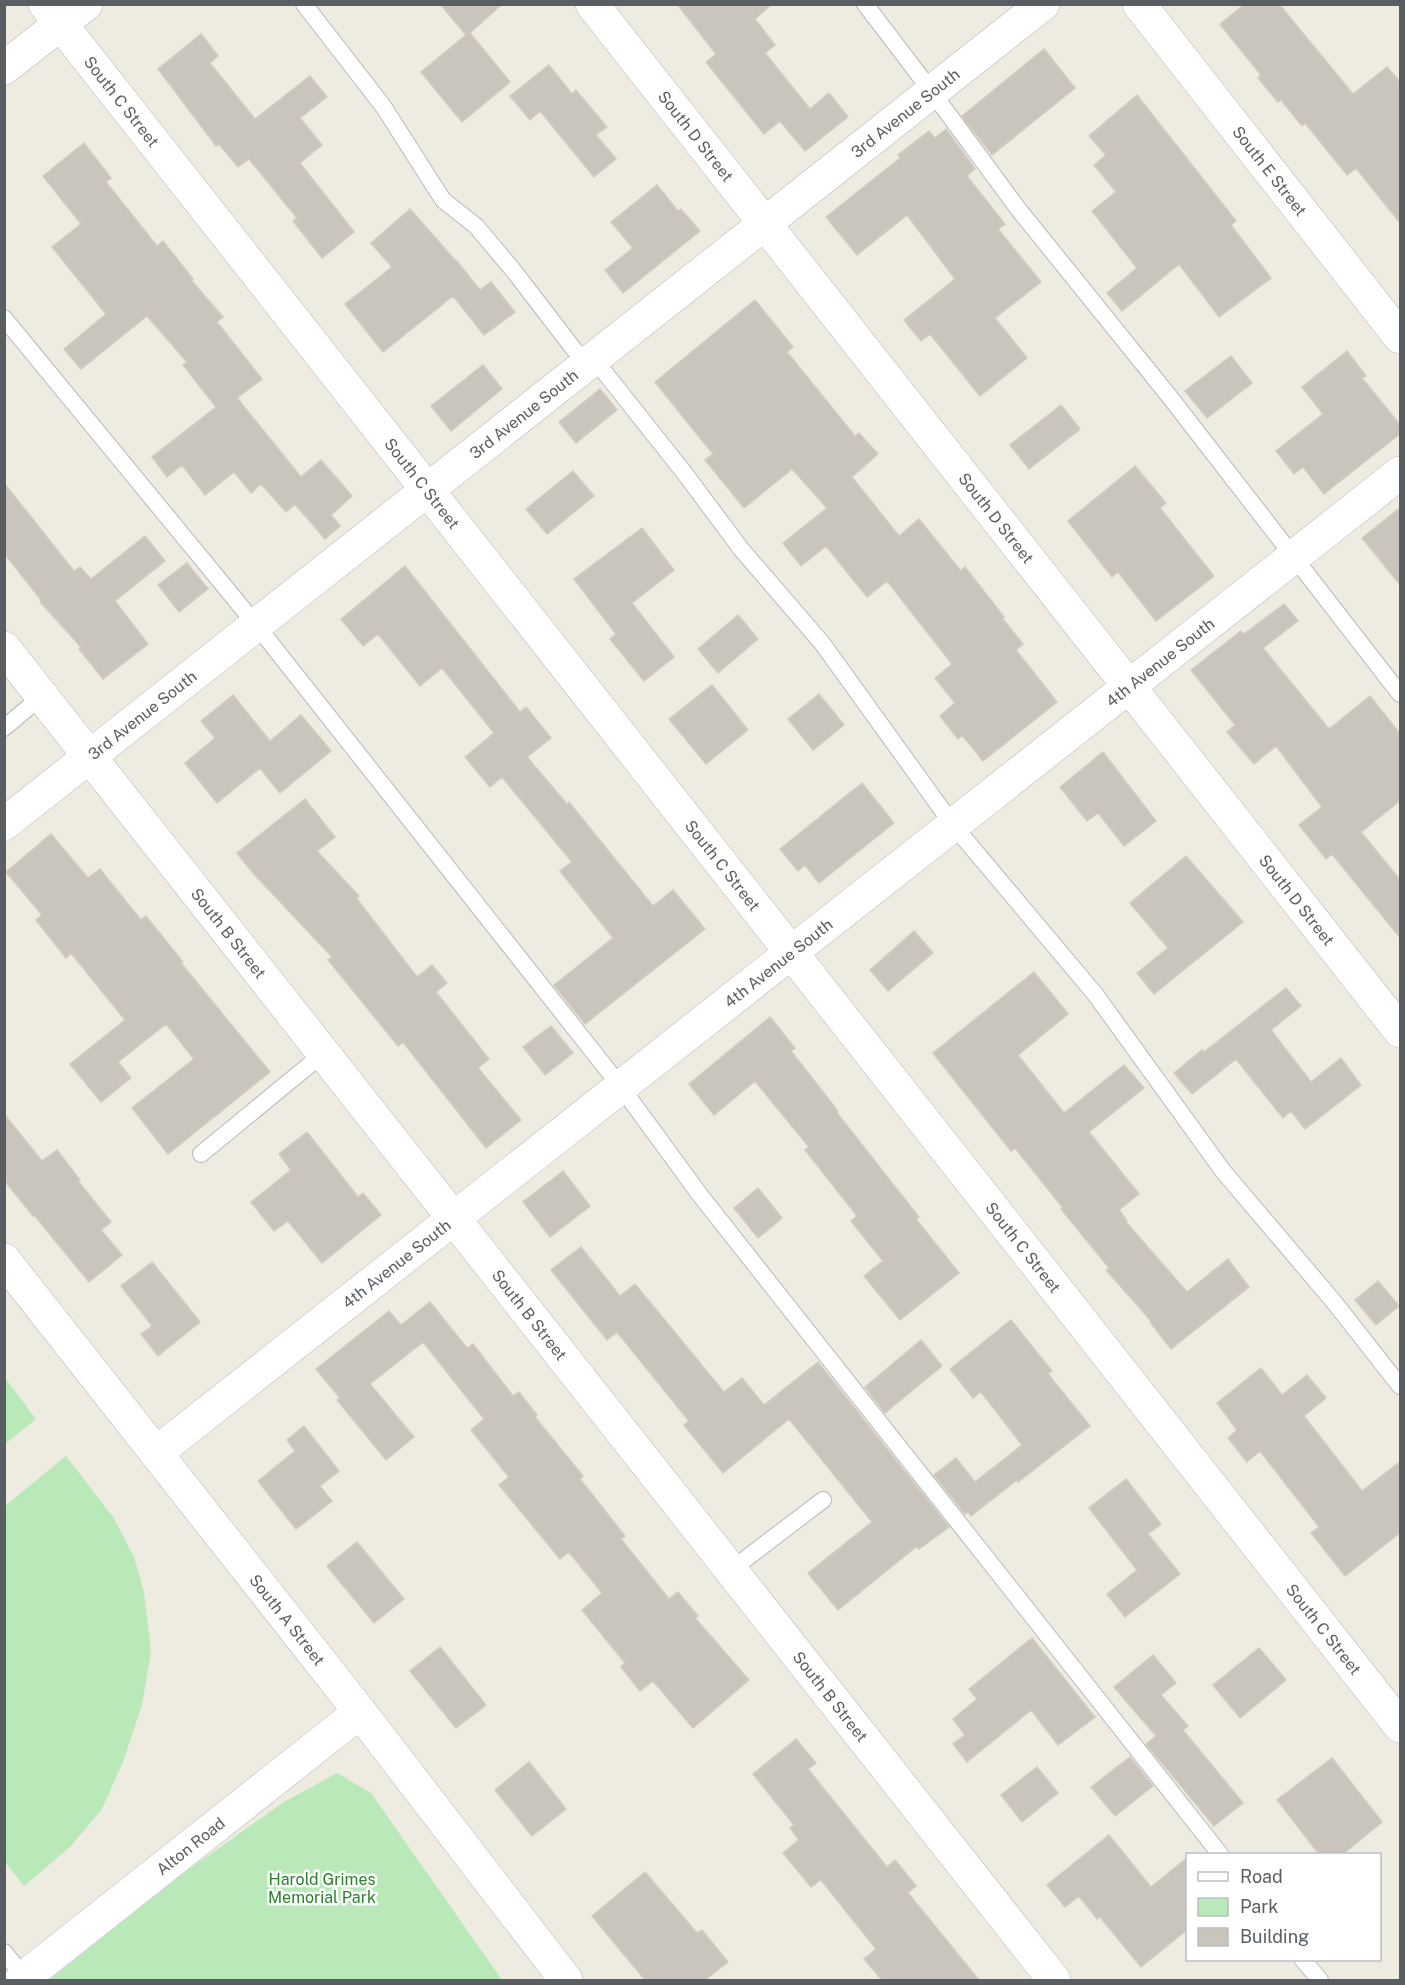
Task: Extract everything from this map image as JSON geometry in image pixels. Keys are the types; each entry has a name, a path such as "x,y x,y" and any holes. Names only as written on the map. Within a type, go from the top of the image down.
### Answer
{"street":[{"path":"4,68 53,14 86,4"},
{"name":"South D Street","path":"592,4 1401,1031"},
{"name":"3rd Avenue South","path":"4,824 1043,4"},
{"name":"South E Street","path":"1139,4 1401,337"},
{"name":"South C Street","path":"53,14 1401,1726"},
{"name":"4th Avenue South","path":"156,1453 1401,473"},
{"name":"South B Street","path":"4,648 1054,1980"},
{"name":"South A Street","path":"4,1260 360,1712 566,1980"},
{"name":"Alton Road","path":"23,1979 360,1712"}],"lane":[{"path":"304,4 383,106 443,200 476,226 491,243 686,475 741,549 822,643 953,825 1095,994 1223,1171 1325,1291 1401,1386"},
{"path":"865,4 1019,210 1169,396 1401,694"},
{"path":"4,318 257,626 621,1087 700,1195 1219,1853"},
{"path":"4,728 42,696"},
{"path":"201,1154 324,1053"},
{"path":"731,1570 823,1500"},
{"path":"4,1952 23,1979"},
{"path":"1305,1961 1320,1980"}],"green space":[{"path":"5,1378 36,1419 4,1444"},
{"path":"66,1456 113,1517 134,1557 144,1592 151,1652 142,1705 123,1762 102,1809 70,1847 24,1886 5,1862 5,1506"},
{"name":"Harold Grimes Memorial Park","path":"337,1773 371,1793 502,1980 49,1980 188,1870 284,1802"}],"building":[{"path":"440,4 502,4 470,33 510,82 462,122 421,72 466,35"},
{"path":"677,4 772,4 755,19 775,45 765,53 810,109 829,93 848,117 805,151 780,121 764,134 706,62 716,54"},
{"path":"1245,4 1279,4 1353,94 1387,67 1401,83 1401,224 1356,168 1347,175 1305,123 1302,126 1281,100 1278,102 1258,78 1261,75 1220,24"},
{"path":"201,34 218,56 210,63 255,119 310,76 327,97 300,118 322,145 300,163 354,232 322,258 293,221 297,218 249,159 238,167 219,144 216,146 158,69"},
{"path":"1044,49 1075,88 992,155 962,116"},
{"path":"549,65 572,94 576,90 607,127 596,135 616,159 594,177 540,111 530,120 510,96"},
{"path":"1137,95 1236,221 1231,225 1271,278 1219,317 1179,264 1122,311 1107,293 1137,268 1092,211 1116,192 1094,165 1106,155 1089,136"},
{"path":"946,129 975,169 967,176 1005,224 998,229 1041,282 995,318 1027,358 980,396 930,334 921,341 904,320 955,279 907,215 857,255 826,217 900,158 898,155 929,131 935,138"},
{"path":"84,143 111,178 106,182 157,246 163,241 193,279 191,280 223,317 217,322 262,379 237,398 301,477 321,460 352,496 331,515 340,526 325,539 295,504 286,512 261,484 251,493 234,472 205,495 182,465 167,477 152,457 216,407 183,365 187,362 147,316 81,369 64,349 106,314 52,247 81,224 43,176"},
{"path":"657,185 678,211 681,209 700,231 623,293 605,270 633,248 611,222"},
{"path":"410,209 480,290 491,282 515,312 484,335 453,296 383,352 345,304 392,267 371,243"},
{"path":"755,300 793,347 787,352 855,436 859,433 878,454 852,477 899,536 919,519 961,571 965,567 1023,644 1016,650 1057,702 983,761 962,735 958,739 940,716 955,703 935,678 952,664 887,581 867,597 826,546 801,566 783,543 827,508 792,469 744,508 705,460 713,454 655,382"},
{"path":"1347,351 1366,376 1362,378 1401,426 1401,433 1324,494 1303,467 1294,474 1276,451 1323,414 1302,387"},
{"path":"1231,356 1252,383 1207,418 1185,391"},
{"path":"483,365 502,389 451,431 431,406"},
{"path":"600,389 617,410 576,443 559,422"},
{"path":"1061,405 1080,429 1029,469 1010,445"},
{"path":"1135,466 1166,503 1160,508 1214,576 1156,621 1118,572 1112,577 1068,521"},
{"path":"573,471 594,496 547,534 526,509"},
{"path":"4,483 74,571 80,567 91,579 145,536 165,561 115,601 148,644 103,679 79,649 81,647 40,602 41,600 4,553"},
{"path":"1401,507 1401,586 1362,538"},
{"path":"642,528 674,570 632,603 674,657 644,681 610,639 616,634 574,579"},
{"path":"187,563 208,589 179,612 158,585"},
{"path":"405,566 520,712 526,707 551,738 527,757 567,804 569,802 653,906 673,890 705,929 585,1024 554,985 613,938 560,871 572,862 502,777 490,787 465,757 494,733 442,668 420,686 378,634 363,646 341,619"},
{"path":"1284,604 1298,621 1263,648 1329,729 1370,696 1401,735 1401,800 1361,832 1401,881 1401,939 1332,854 1326,859 1299,825 1322,807 1276,746 1254,764 1227,732 1235,725 1191,670 1241,631 1244,634"},
{"path":"738,615 758,639 718,673 698,649"},
{"path":"712,685 748,730 706,764 669,719"},
{"path":"819,694 844,725 813,750 788,719"},
{"path":"233,695 270,741 301,715 331,751 280,793 260,768 217,803 185,763 215,738 201,721"},
{"path":"1103,752 1156,821 1124,846 1098,813 1087,821 1060,787"},
{"path":"862,783 894,823 819,883 805,865 798,871 780,849"},
{"path":"305,799 335,837 317,851 359,896 357,899 417,977 432,965 447,983 436,992 489,1059 478,1068 521,1120 486,1148 403,1042 398,1046 328,960 332,957 237,853"},
{"path":"51,834 88,878 100,869 141,920 146,916 183,962 181,963 270,1072 168,1154 132,1108 194,1059 166,1024 118,1062 131,1078 101,1102 70,1064 125,1020 71,953 66,958 36,920 42,915 6,872"},
{"path":"1186,856 1243,922 1154,994 1137,973 1168,948 1130,903"},
{"path":"914,931 933,953 888,991 870,970"},
{"path":"1034,972 1068,1014 1018,1055 1064,1113 1124,1065 1144,1088 1089,1132 1139,1194 1119,1210 1126,1222 1187,1292 1228,1259 1249,1287 1171,1349 1151,1321 1106,1270 1109,1268 1015,1148 1011,1151 933,1053"},
{"path":"1286,988 1301,1006 1271,1030 1311,1082 1341,1058 1361,1085 1305,1129 1291,1111 1283,1118 1236,1059 1192,1094 1174,1073"},
{"path":"770,1017 795,1048 791,1051 919,1217 916,1219 959,1273 900,1320 864,1276 883,1261 851,1221 857,1216 805,1150 809,1147 755,1081 714,1115 689,1084"},
{"path":"551,1026 573,1053 545,1075 523,1047"},
{"path":"4,1114 42,1161 57,1150 80,1180 78,1181 111,1222 101,1230 122,1255 89,1282 4,1180"},
{"path":"307,1132 358,1197 363,1193 381,1215 322,1263 288,1221 274,1231 251,1202 291,1170 279,1154"},
{"path":"563,1171 590,1206 550,1237 523,1202"},
{"path":"758,1188 782,1218 758,1238 734,1208"},
{"path":"581,1247 620,1296 635,1284 724,1392 742,1378 764,1405 818,1362 949,1527 919,1549 916,1547 838,1610 808,1573 872,1522 789,1419 723,1473 684,1425 689,1421 617,1332 607,1340 551,1270"},
{"path":"152,1262 200,1322 158,1356 141,1334 152,1326 121,1286"},
{"path":"1378,1281 1399,1306 1376,1325 1355,1300"},
{"path":"430,1302 467,1348 473,1344 513,1396 519,1392 537,1415 535,1417 583,1476 580,1479 625,1536 621,1539 669,1599 678,1592 698,1616 695,1618 749,1680 693,1728 653,1681 640,1691 621,1667 625,1663 582,1610 602,1593 569,1552 560,1559 499,1485 509,1477 471,1430 484,1419 423,1342 370,1384 414,1437 386,1460 337,1400 340,1398 316,1369 389,1311 401,1325"},
{"path":"1011,1320 1052,1371 1048,1374 1090,1426 971,1516 968,1512 965,1514 934,1475 956,1458 975,1482 1022,1445 981,1392 973,1398 950,1369"},
{"path":"921,1340 942,1366 885,1413 865,1387"},
{"path":"1261,1368 1282,1395 1307,1375 1326,1398 1304,1416 1362,1491 1401,1461 1401,1532 1345,1576 1311,1533 1319,1527 1260,1451 1247,1462 1228,1438 1237,1430 1217,1403"},
{"path":"304,1426 339,1471 320,1486 332,1501 296,1529 258,1481 295,1451 287,1440"},
{"path":"1126,1479 1161,1524 1148,1534 1180,1574 1125,1617 1107,1594 1137,1570 1089,1508"},
{"path":"357,1542 404,1599 374,1623 327,1566"},
{"path":"1032,1638 1095,1717 1058,1745 1031,1710 967,1762 953,1744 965,1735 953,1719 977,1699 969,1689"},
{"path":"440,1647 486,1705 456,1728 410,1671"},
{"path":"1259,1648 1286,1680 1240,1718 1213,1685"},
{"path":"1153,1655 1176,1683 1161,1695 1188,1726 1183,1730 1243,1803 1214,1826 1146,1744 1156,1736 1114,1687"},
{"path":"796,1739 816,1763 808,1769 887,1867 895,1860 916,1886 908,1893 979,1980 882,1980 864,1959 876,1949 821,1880 811,1887 783,1853 799,1840 790,1828 794,1825 753,1774"},
{"path":"1130,1757 1153,1786 1115,1816 1091,1787"},
{"path":"1332,1758 1382,1822 1344,1853 1318,1853 1277,1800"},
{"path":"529,1762 566,1809 532,1836 495,1790"},
{"path":"1037,1767 1058,1793 1022,1822 1001,1795"},
{"path":"1109,1835 1151,1887 1186,1859 1186,1931 1141,1967 1100,1917 1097,1919 1079,1896 1065,1907 1047,1885"},
{"path":"645,1872 697,1933 702,1930 728,1962 705,1980 645,1980 592,1916"}]}
